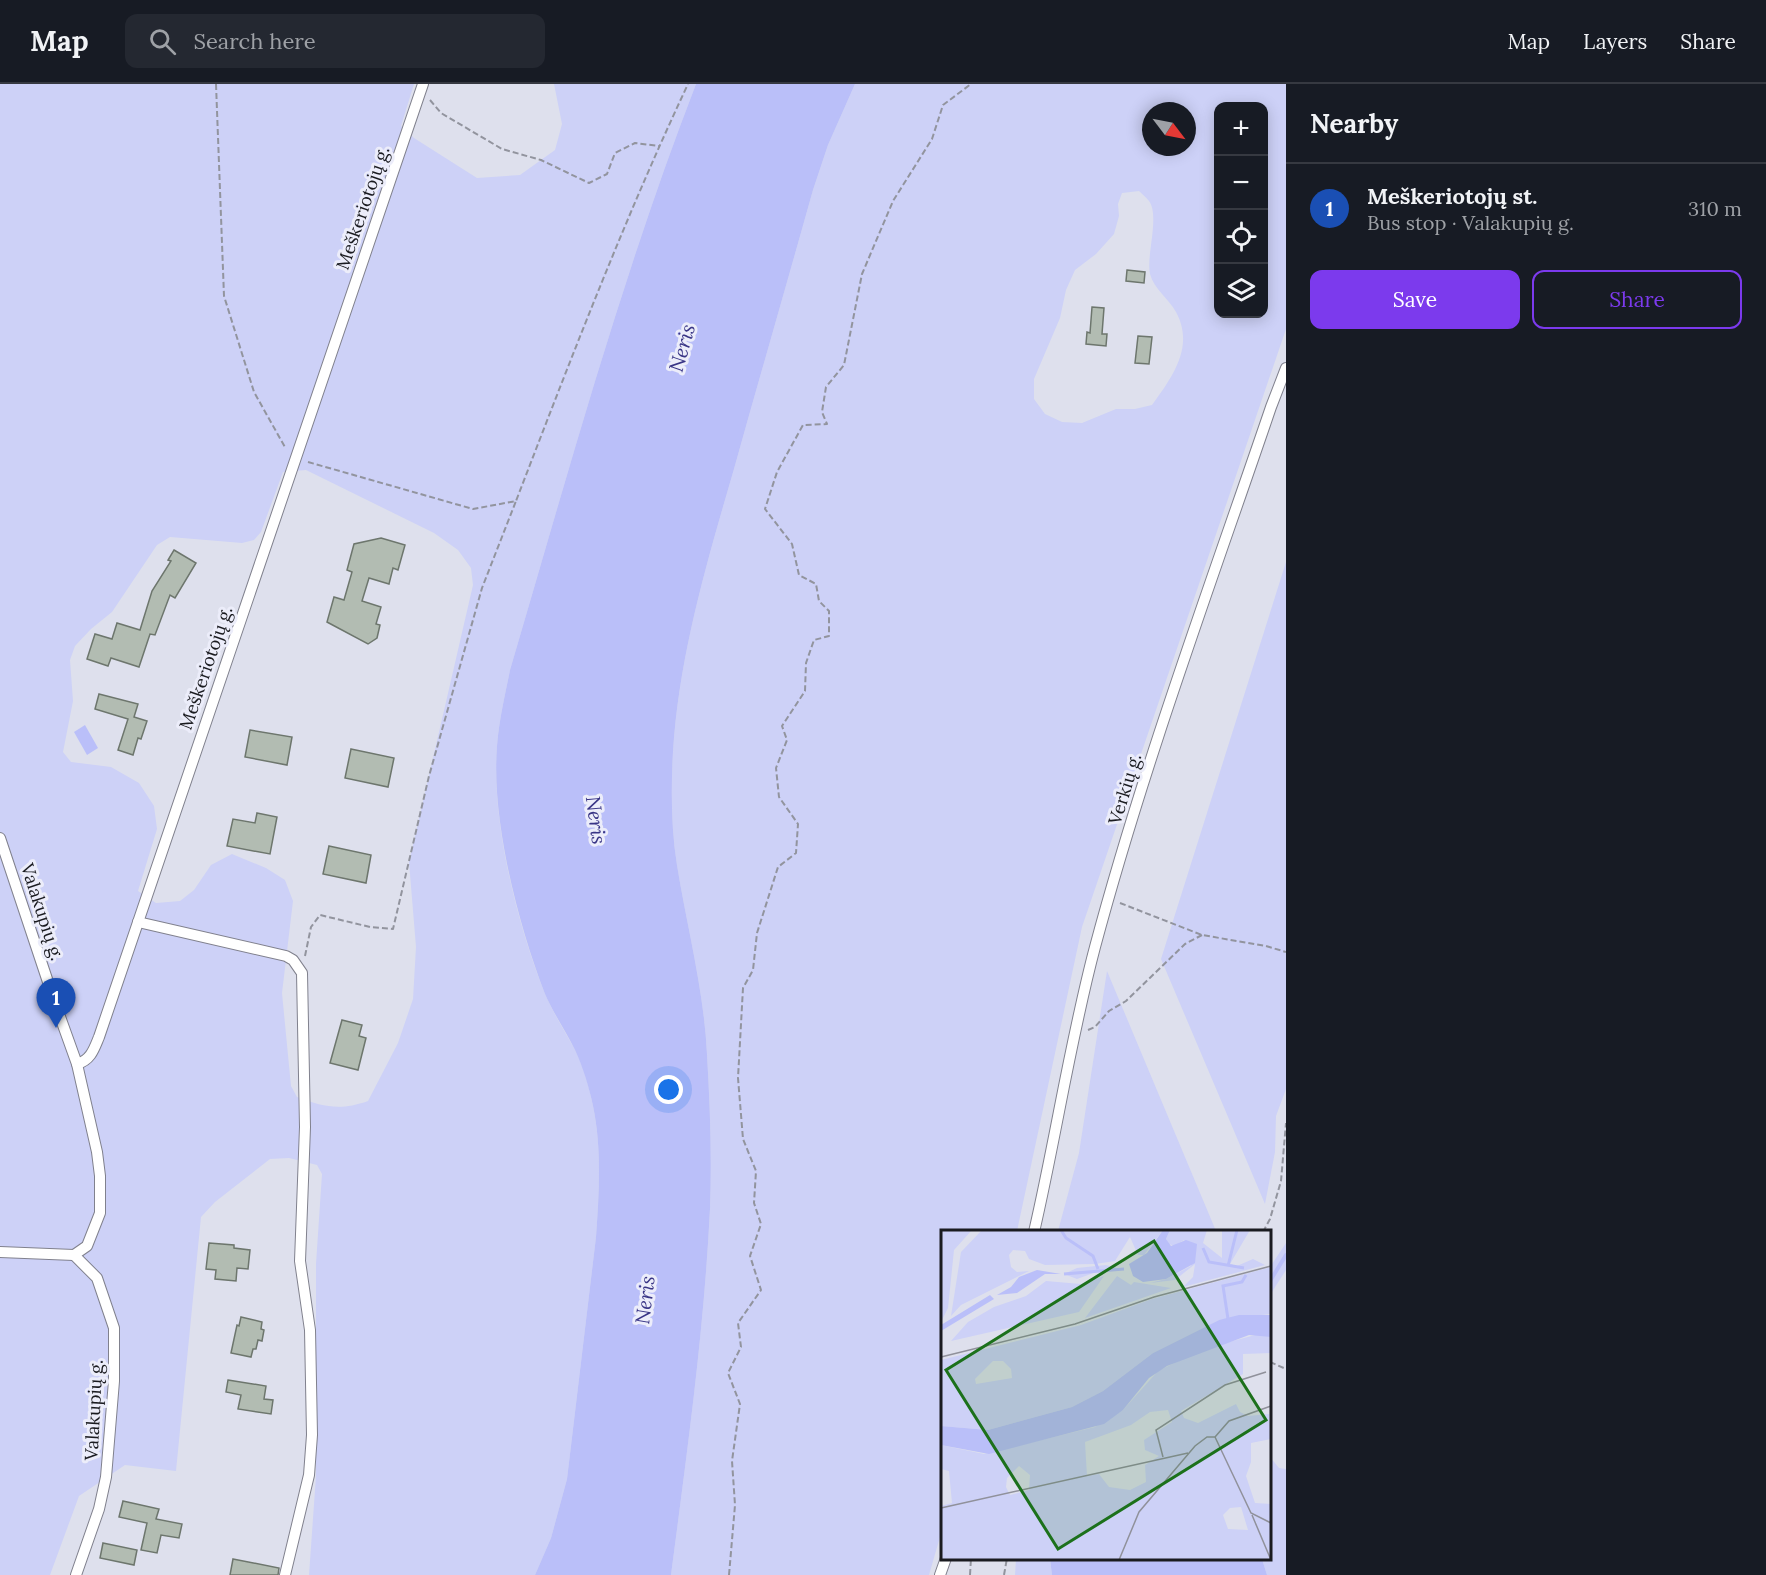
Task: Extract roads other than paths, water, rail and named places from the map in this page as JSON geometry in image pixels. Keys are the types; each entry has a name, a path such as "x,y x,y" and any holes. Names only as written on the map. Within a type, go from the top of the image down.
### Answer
{"street":[{"name":"Meškeriotojų g.","path":"77,1064 84,1062 91,1055 99,1037 422,87"},
{"name":"Verkių g.","path":"1035,1230 1094,950 1108,899 1164,721 1286,368"},
{"name":"Valakupių g.","path":"0,838 77,1064"},
{"path":"138,922 286,956 293,960 302,973 305,1127 300,1261 310,1330 312,1435 309,1475 285,1575"},
{"path":"0,1252 74,1255 87,1246 100,1213 100,1176 97,1152 77,1064"},
{"name":"Valakupių g.","path":"74,1255 97,1278 114,1328 114,1381 106,1477 99,1509 76,1575"},
{"path":"940,1575 945,1560"}],"water":[{"name":"Neris","path":"696,84 855,84 828,145 813,190 714,539 688,644 676,716 672,780 674,837 705,1030 711,1170 699,1347 671,1575 535,1575 551,1538 567,1479 596,1237 599,1155 596,1122 586,1077 575,1050 545,994 516,904 502,839 498,806 496,775 498,736 510,670 597,375 644,228"},
{"path":"85,725 98,748 87,755 74,732"},
{"path":"1050,1560 1262,1560 1267,1575 1052,1575"}],"waterway":[{"path":"1271,1279 1286,1255"}],"place":[{"name":"Meškeriotojų st.","path":"56,1028"}]}
